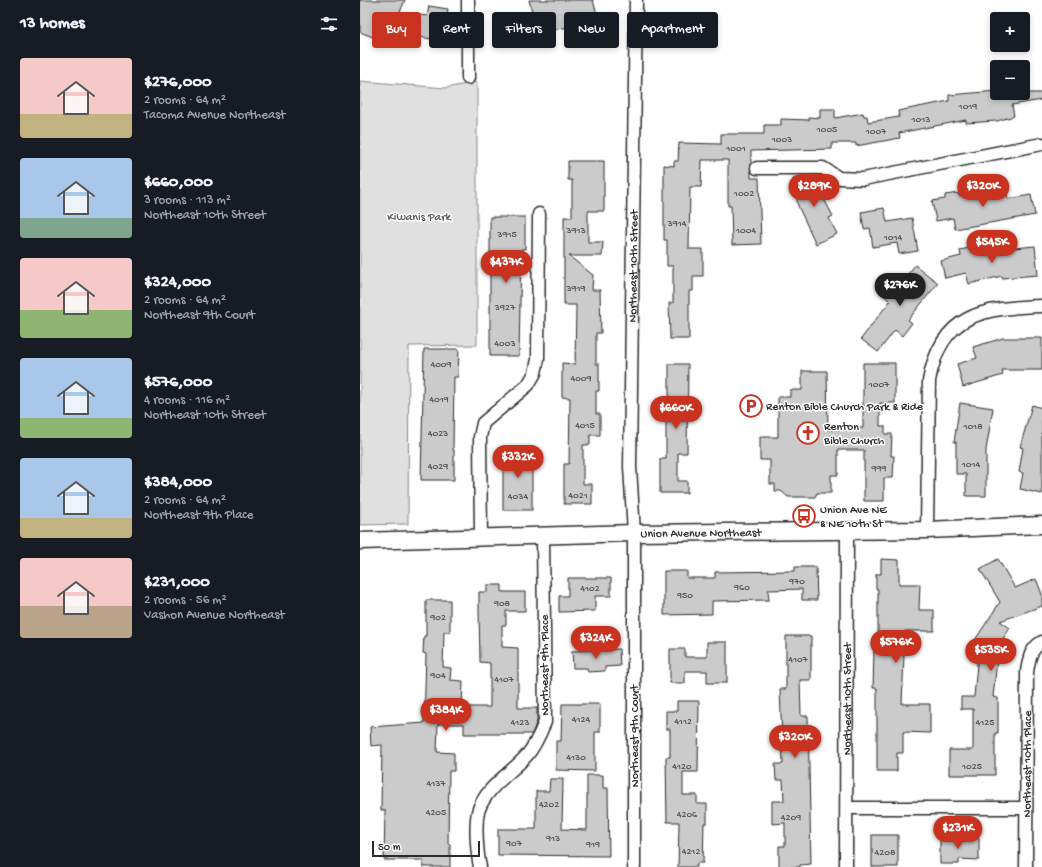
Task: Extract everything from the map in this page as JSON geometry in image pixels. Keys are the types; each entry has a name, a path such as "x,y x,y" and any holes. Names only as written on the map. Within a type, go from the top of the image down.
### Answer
{"street":[{"path":"468,0 468,78"},
{"name":"Northeast 10th Street","path":"634,533 630,467 636,0"},
{"path":"757,168 823,168 839,178 863,179 1042,144"},
{"path":"481,538 480,436 483,423 528,385 535,373 538,359 539,214"},
{"path":"927,530 929,381 932,362 941,344 956,326 971,316 1010,307 1042,306"},
{"name":"Union Avenue Northeast","path":"360,541 634,533 927,530 1042,526"},
{"name":"Northeast 10th Street","path":"846,867 847,531"},
{"name":"Northeast 9th Court","path":"634,533 634,867"},
{"name":"Northeast 9th Place","path":"480,867 477,852 478,812 487,796 499,781 527,755 538,739 545,722 543,536"},
{"name":"Northeast 10th Place","path":"1026,867 1025,808 1027,672 1029,658 1034,647 1042,642"},
{"path":"847,808 1025,808"}],"green space":[{"name":"Kiwanis Park","path":"360,81 445,88 477,82 477,345 409,346 408,524 360,525"}],"building":[{"path":"360,0 405,0 400,12 372,12 372,37 360,32"},
{"path":"529,0 593,0 596,12 564,12 564,28 556,29 556,12 532,12"},
{"path":"429,6 448,9 448,12 429,12 429,39 421,37 421,15 427,16"},
{"path":"990,92 990,100 1030,100 1030,93 1042,93 1042,100 1012,105 1014,116 997,121 966,123 966,120 899,133 900,138 856,146 856,143 832,143 832,149 751,151 751,178 759,178 761,244 732,245 731,206 728,206 728,160 702,160 701,187 690,187 689,249 703,249 703,276 693,276 693,291 689,291 689,339 670,339 669,303 673,303 673,266 667,266 667,240 664,240 664,165 674,166 674,161 678,161 679,143 721,144 721,134 764,134 764,125 781,125 781,119 809,120 809,117 820,118 820,109 835,109 835,118 863,113 864,116 867,116 868,122 899,117 898,111 949,101 949,95"},
{"path":"568,161 604,161 604,211 588,211 588,242 603,242 602,256 569,256 593,275 592,290 600,290 601,333 596,333 596,364 599,364 599,391 596,391 596,414 600,414 600,435 590,435 590,445 583,445 583,484 592,484 592,504 564,504 564,464 569,464 570,398 562,397 562,363 575,364 576,305 564,305 564,217 572,217 572,180 568,180"},
{"path":"820,176 824,199 833,216 829,218 837,234 816,244 798,206 793,179"},
{"path":"1005,185 1008,199 1031,195 1035,215 955,229 953,218 936,221 932,201 945,199 945,195 958,193 959,196 988,191 988,188"},
{"path":"884,208 887,222 912,218 918,251 899,254 897,243 873,247 870,228 864,229 861,212"},
{"path":"490,217 525,217 525,249 521,249 519,356 490,356"},
{"path":"982,245 983,251 1035,246 1038,275 1002,278 1002,276 969,284 966,273 945,278 941,261 961,256 960,250"},
{"path":"915,265 938,283 908,320 912,323 902,336 895,330 878,352 861,339 890,301 883,295 896,279 901,283"},
{"path":"1003,338 1042,338 1042,370 1002,370 1003,375 963,387 957,364 977,358 973,347"},
{"path":"424,349 459,349 458,377 454,377 454,480 421,480"},
{"name":"Renton Bible Church","path":"863,363 895,363 895,403 880,403 880,426 885,426 885,434 892,434 891,456 894,456 893,478 884,478 884,501 864,501 864,450 838,450 838,475 831,475 831,493 817,493 815,497 788,497 781,491 775,491 775,484 770,484 770,460 760,460 760,437 778,437 778,397 790,397 790,390 802,390 802,371 827,371 828,430 863,428"},
{"path":"669,364 688,364 687,453 678,453 678,481 687,481 687,493 660,493 660,459 666,459 666,409 669,409"},
{"path":"960,403 993,408 986,450 986,496 966,496 966,474 956,474 956,442 954,442"},
{"path":"1032,405 1042,408 1042,494 1020,489 1023,473 1019,472 1023,448 1020,447"},
{"path":"503,448 532,448 532,510 503,510"},
{"path":"881,559 899,560 899,584 920,584 919,610 934,610 934,631 905,631 902,704 930,704 930,733 903,732 903,753 897,753 897,771 877,771 877,688 873,688 874,650 878,650 878,589 876,589 876,574 881,574"},
{"path":"998,559 1015,588 1036,579 1042,594 1042,606 1000,621 1010,628 989,660 997,661 993,697 998,698 998,733 995,733 995,775 949,775 949,750 973,750 973,709 961,709 961,697 974,697 979,642 975,640 1000,602 980,569"},
{"path":"795,567 816,567 817,600 802,600 802,589 768,590 769,600 712,601 712,614 664,615 664,571 687,571 687,578 715,578 715,572 795,571"},
{"path":"568,578 611,578 611,596 595,596 595,611 559,612 559,596 568,596"},
{"path":"487,585 502,585 502,592 525,592 525,611 506,611 506,625 502,625 502,647 518,648 518,708 537,708 537,721 532,734 464,734 464,724 438,724 437,752 454,753 454,771 449,771 448,844 450,844 450,867 423,867 423,860 384,860 385,810 381,810 382,745 371,746 370,727 424,723 426,654 423,653 424,636 426,636 426,600 450,600 450,632 444,632 443,667 451,668 450,680 463,681 462,707 490,707 490,663 480,662 479,592 487,592"},
{"path":"786,636 811,636 811,680 800,680 801,716 808,716 811,864 800,865 800,867 779,867 779,846 785,846 785,823 772,824 772,801 784,801 783,780 776,780 775,764 783,764 780,689 786,689"},
{"path":"707,642 727,642 727,683 707,683 707,671 685,671 685,683 670,683 670,649 685,649 685,657 707,657"},
{"path":"619,649 620,666 605,667 605,671 588,672 587,668 573,668 572,651"},
{"path":"677,701 699,701 698,772 683,772 683,795 697,795 697,804 707,804 707,823 704,823 703,863 697,863 697,867 678,867 679,822 667,822 666,757 670,757 670,729 666,729 666,711 677,711"},
{"path":"562,704 600,704 600,732 595,732 595,771 556,770 556,741 561,741"},
{"path":"587,775 603,775 603,788 608,788 609,856 498,855 498,829 536,829 536,791 549,791 550,779 563,779 562,829 587,830"},
{"path":"872,835 898,835 898,867 872,867"},
{"path":"940,837 979,838 979,860 959,859 959,864 940,864"}],"place":[{"name":"Renton Bible Church Park & Ride","path":"751,406"},
{"name":"Renton Bible Church","path":"808,433"},
{"name":"Union Ave NE & NE 10th St","path":"804,516"}]}
